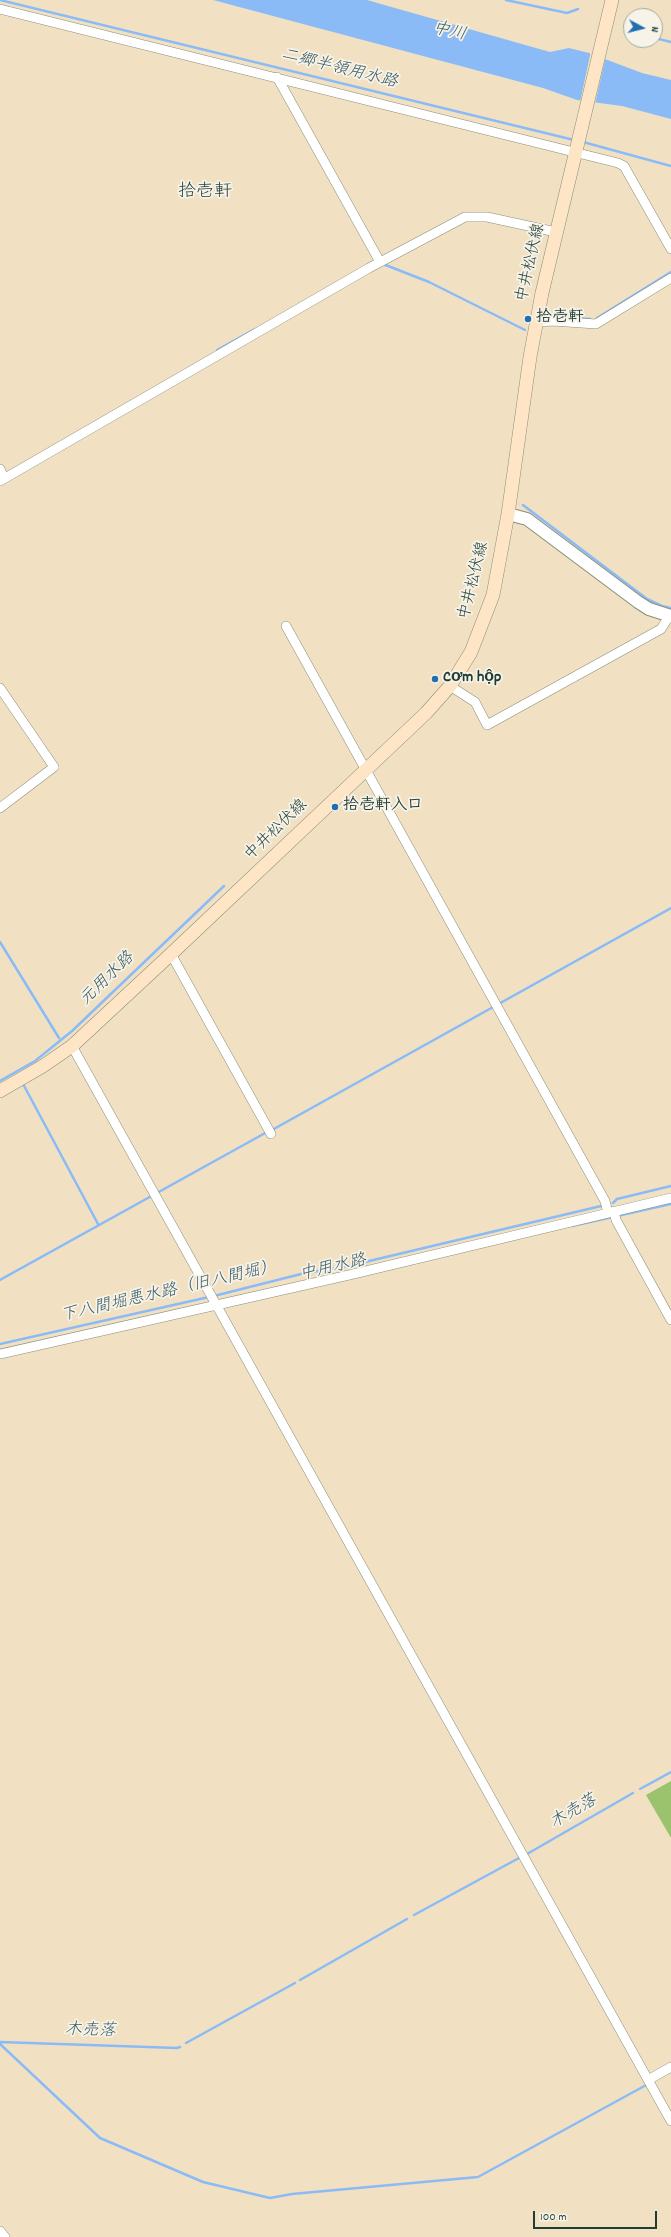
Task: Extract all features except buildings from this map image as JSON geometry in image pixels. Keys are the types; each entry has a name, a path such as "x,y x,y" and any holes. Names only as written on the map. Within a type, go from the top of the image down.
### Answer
{"main road":[{"name":"中井松伏線","path":"0,1091 43,1066 72,1046 171,954 426,713 450,686 471,652 493,595 508,514 536,322 556,232 612,0"}],"street":[{"path":"0,9 618,163 624,166 671,249"},
{"path":"277,77 380,262"},
{"path":"0,469 2,480 263,324 465,217 487,217 556,232"},
{"path":"536,322 553,321 596,324 671,278"},
{"path":"450,686 475,702 487,725 661,629 670,616 638,602 527,519 508,514"},
{"path":"286,626 365,771 671,1320"},
{"path":"0,688 54,767 0,808"},
{"path":"171,954 271,1134"},
{"path":"72,1046 671,2121"},
{"path":"0,1354 612,1215 671,1198"},
{"path":"648,2080 671,2067"},
{"path":"0,2230 5,2237"}],"green space":[{"path":"671,1781 671,1838 646,1795"}],"water":[{"name":"中川","path":"213,0 367,0 550,52 569,48 589,53 642,73 671,80 671,119 622,106 577,100 543,88"}],"pier":[{"path":"591,51 606,56 595,104 580,102"}],"waterway":[{"name":"二郷半領用水路","path":"0,0 574,140"},
{"path":"506,0 567,13 578,9"},
{"path":"663,40 671,42"},
{"name":"二郷半領用水路","path":"583,142 671,166"},
{"path":"383,264 429,282 525,330"},
{"name":"元用水路","path":"597,318 671,272"},
{"name":"元用水路","path":"556,316 590,319"},
{"path":"217,350 255,329"},
{"path":"523,505 647,599 662,606 671,608"},
{"name":"元用水路","path":"0,1081 35,1061 72,1031 224,886"},
{"path":"272,1130 671,908"},
{"path":"0,942 59,1038"},
{"path":"22,1082 98,1224"},
{"path":"0,1280 267,1132"},
{"name":"下八間堀悪水路（旧八間堀）","path":"613,1203 617,1199 671,1186"},
{"name":"中用水路","path":"572,1226 671,1204"},
{"name":"下八間堀悪水路（旧八間堀）","path":"214,1296 301,1274 348,1266 601,1206"},
{"name":"下八間堀悪水路（旧八間堀）","path":"0,1344 209,1297"},
{"name":"木売落","path":"640,1789 671,1772"},
{"name":"木売落","path":"527,1854 633,1793"},
{"name":"木売落","path":"414,1915 519,1858"},
{"name":"木売落","path":"300,1980 407,1919"},
{"name":"木売落","path":"186,2043 295,1983"},
{"name":"木売落","path":"0,2042 180,2047"},
{"path":"0,2044 100,2138 203,2182 270,2198 292,2194 478,2177 648,2084"}],"place":[{"name":"拾壱軒","path":"528,319"},
{"name":"Cơm hộp","path":"435,679"},
{"name":"拾壱軒入口","path":"335,807"}],"district":[{"name":"拾壱軒","path":"205,194"}]}
